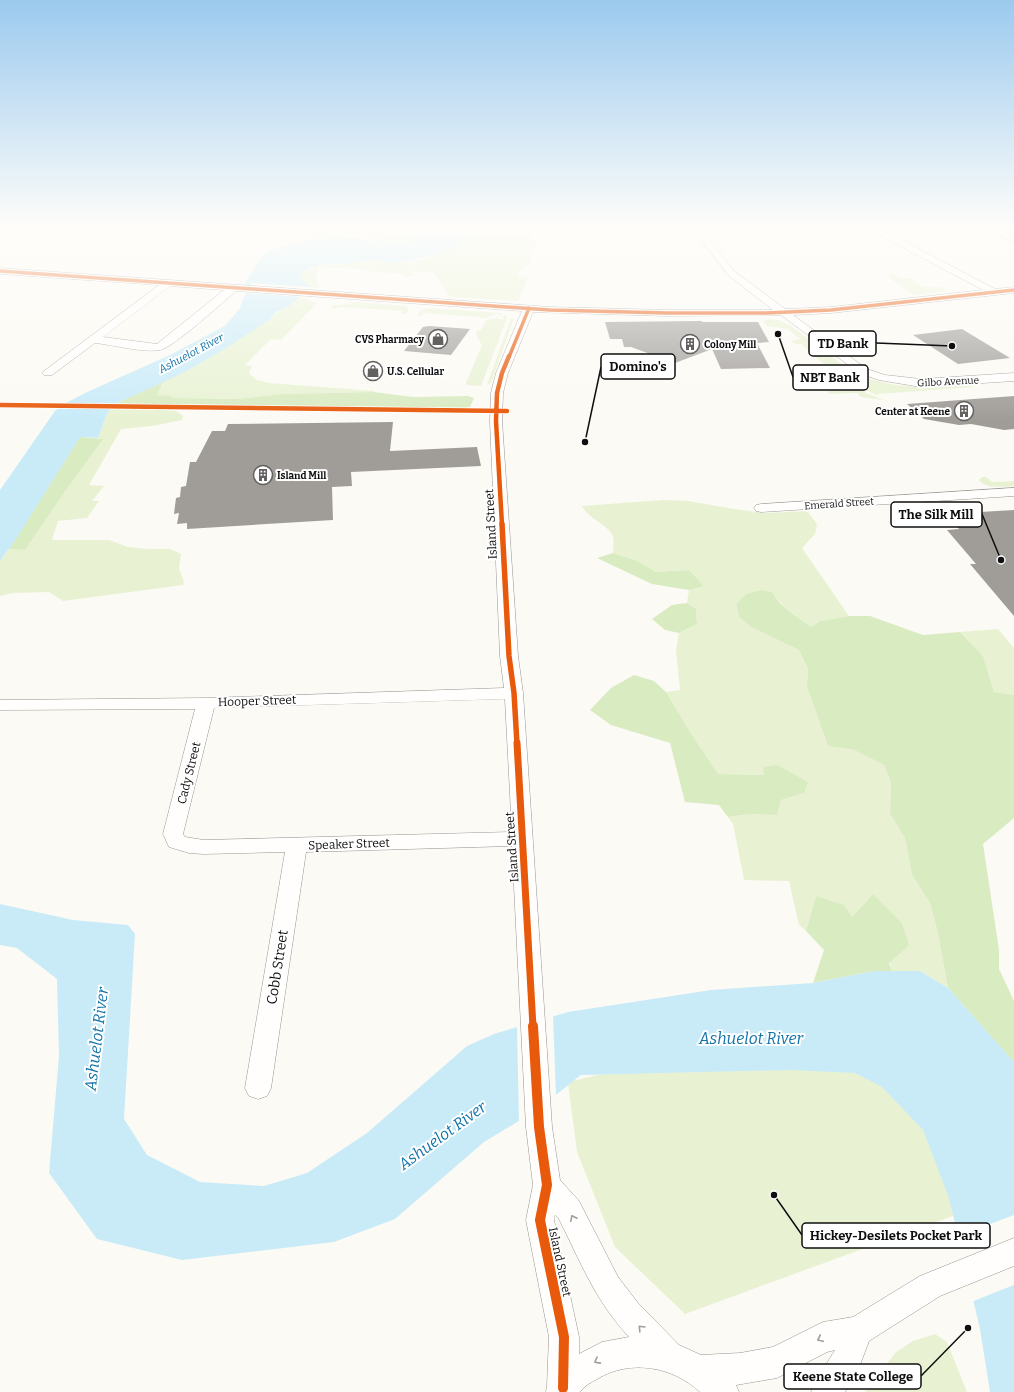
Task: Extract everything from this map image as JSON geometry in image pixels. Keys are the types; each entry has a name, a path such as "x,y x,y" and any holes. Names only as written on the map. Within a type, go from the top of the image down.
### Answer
{"street":[{"path":"48,373 157,291"},
{"path":"92,339 159,347 165,344 229,291"},
{"path":"290,291 529,308 682,314 783,312 859,307 1004,291"},
{"name":"Gilbo Avenue","path":"755,291 854,366 872,375 909,382 928,383 1014,377"},
{"name":"Island Street","path":"529,308 502,373 497,393 496,416 508,632 514,694 533,1006 539,1127 547,1184 540,1220 564,1337 562,1390"},
{"name":"Emerald Street","path":"760,508 1014,492"},
{"name":"Hooper Street","path":"0,705 206,703 514,694"},
{"name":"Cady Street","path":"176,842 173,834 206,703"},
{"name":"Speaker Street","path":"176,842 189,846 204,847 296,846 522,839"},
{"name":"Cobb Street","path":"258,1088 296,846"},
{"name":"Island Street","path":"547,1184 570,1210 608,1287 627,1314 668,1356"},
{"path":"700,1371 740,1369 777,1362 823,1337 858,1331 930,1286 1014,1252"},
{"path":"827,1392 846,1362 858,1331"},
{"path":"562,1390 573,1375 602,1358 634,1351 668,1356 700,1371 723,1392"}],"green space":[{"path":"446,291 522,291 518,301 450,297"},
{"path":"908,291 948,291 914,295"},
{"path":"300,297 317,303 281,340 271,339 245,365 252,366 249,373 257,380 269,383 374,392 282,394 237,399 170,398 171,397 157,395 163,384 160,383 183,373 269,320 276,313"},
{"path":"357,302 407,306 409,310 406,314 402,314 403,311 342,307 330,309 333,305"},
{"path":"427,308 501,313 502,314 491,313 494,315 482,319 480,317 424,313 421,316 417,315 421,310"},
{"path":"503,316 507,316 507,318 481,386 467,385 466,383 482,345 476,335 477,330 481,330 486,320 497,318 504,320"},
{"path":"511,318 514,318 491,383 487,385"},
{"path":"768,319 779,320 790,325 844,366 827,367 801,344 796,344 790,341 800,339 788,329 767,326 763,322"},
{"path":"855,374 900,386 930,387 970,384 974,387 877,394 879,396 861,388 867,388 851,375 813,376 813,379 811,379 808,375"},
{"path":"160,383 163,383 157,395 171,396 171,398 237,399 282,394 374,392 413,397 468,396 474,398 470,407 465,408 113,405"},
{"path":"858,388 884,400 861,397 858,393 830,394 826,391"},
{"path":"112,407 176,411 183,416 182,420 152,426 121,429 89,485 104,486 92,501 99,501 87,518 58,521 52,540 109,540 128,547 170,549 181,554 179,568 184,582 183,585 63,601 49,592 13,593 0,596 0,561 9,549 25,550 102,439 98,438 106,416"},
{"path":"80,437 103,439 25,550 9,549"},
{"path":"982,477 986,477 992,482 1014,481 1014,486 1000,487 986,485 979,480"},
{"path":"664,500 688,501 767,513 807,511 817,524 815,534 802,548 849,616 820,621 811,627 790,611 772,592 746,594 736,604 739,617 751,627 799,650 808,669 807,687 828,746 854,750 884,765 891,783 890,814 905,838 912,875 930,903 938,933 948,988 920,971 892,971 873,894 852,917 816,896 806,931 799,925 789,881 744,880 733,824 728,817 751,814 777,815 781,800 804,793 764,775 718,774 666,692 680,690 676,650 679,633 697,624 696,609 687,603 689,590 704,586 689,570 656,572 637,561 613,553 614,541 612,534 582,506"},
{"path":"613,553 637,561 656,572 689,570 704,586 689,590 652,584 597,558"},
{"path":"762,590 772,592 780,603 811,627 820,621 849,616 870,616 923,635 960,632 983,656 994,692 1014,695 1014,818 983,844 999,950 999,969 1014,1001 1014,1062 948,988 938,933 930,903 912,875 905,838 890,814 891,783 884,765 854,750 828,746 807,687 808,669 799,650 751,627 739,617 736,604 746,594"},
{"path":"687,603 696,609 697,624 679,633 665,630 652,619 672,605"},
{"path":"998,629 1014,648 1014,695 994,692 983,656 960,632"},
{"path":"634,675 654,681 666,692 718,774 764,775 763,767 777,765 808,782 804,793 781,800 777,815 751,814 728,817 719,805 685,802 670,743 611,725 590,710 611,688"},
{"path":"873,894 902,923 909,945 889,963 892,971 874,971 813,983 824,950 806,931 816,896 844,905 852,917"},
{"path":"811,1054 920,1101 958,1214 685,1314 615,1247 577,1152 568,1082 614,1071"},
{"path":"935,1334 947,1342 967,1392 865,1392 896,1352 913,1341"}],"water":[{"name":"Ashuelot River","path":"245,291 306,291 289,306 276,312 269,320 228,347 183,373 113,405 106,416 98,438 80,437 16,539 0,561 0,490 55,411 66,403 85,393 170,355 225,326 240,308"},
{"name":"Ashuelot River","path":"0,904 73,920 128,925 135,934 124,1119 147,1155 200,1182 264,1186 307,1173 367,1133 467,1046 494,1034 568,1012 711,990 813,983 874,971 920,971 948,988 1014,1062 1014,1392 990,1392 980,1329 949,1198 923,1130 882,1087 855,1073 789,1070 581,1075 537,1110 484,1142 395,1219 334,1242 182,1260 97,1239 49,1173 59,1056 57,979 17,948 0,945"}],"pier":[{"path":"243,291 307,291 301,297 243,293"},
{"path":"553,1015 556,1097 519,1123 517,1025"},
{"path":"1014,1215 1014,1285 971,1302 956,1237"}],"building":[{"name":"Colony Mill","path":"605,322 758,322 769,342 757,343 770,368 721,369 712,349 675,363 631,347 624,347 622,339 610,339"},
{"name":"CVS Pharmacy","path":"429,326 470,329 451,355 404,351 423,327"},
{"path":"962,329 1010,358 958,364 913,335"},
{"name":"Center at Keene","path":"1014,396 1014,429 1004,430 971,424 959,425 924,419 907,404"},
{"name":"Island Mill","path":"393,422 390,451 477,447 481,466 351,472 352,486 332,487 333,520 187,529 187,523 177,524 179,513 174,514 176,498 180,497 181,487 186,486 190,462 196,462 212,431 225,431 228,424"},
{"path":"1014,510 1014,616 970,564 976,564 947,530 959,529 946,514"}],"cycle path":[{"path":"281,291 550,310 667,313 767,313 831,310 1005,291"},
{"path":"529,308 502,373 497,393 496,421 509,656 514,693 539,1127 547,1185 540,1220 564,1337 563,1388"},
{"path":"0,405 507,411"}],"place":[{"name":"NBT Bank","path":"778,334"},
{"name":"CVS Pharmacy","path":"438,339"},
{"name":"Colony Mill","path":"690,344"},
{"name":"TD Bank","path":"952,346"},
{"name":"U.S. Cellular","path":"373,371"},
{"name":"Center at Keene","path":"964,411"},
{"name":"Domino's","path":"585,442"},
{"name":"Island Mill","path":"263,475"},
{"name":"The Silk Mill","path":"1001,560"},
{"name":"Hickey-Desilets Pocket Park","path":"774,1195"},
{"name":"Keene State College","path":"968,1328"}]}
